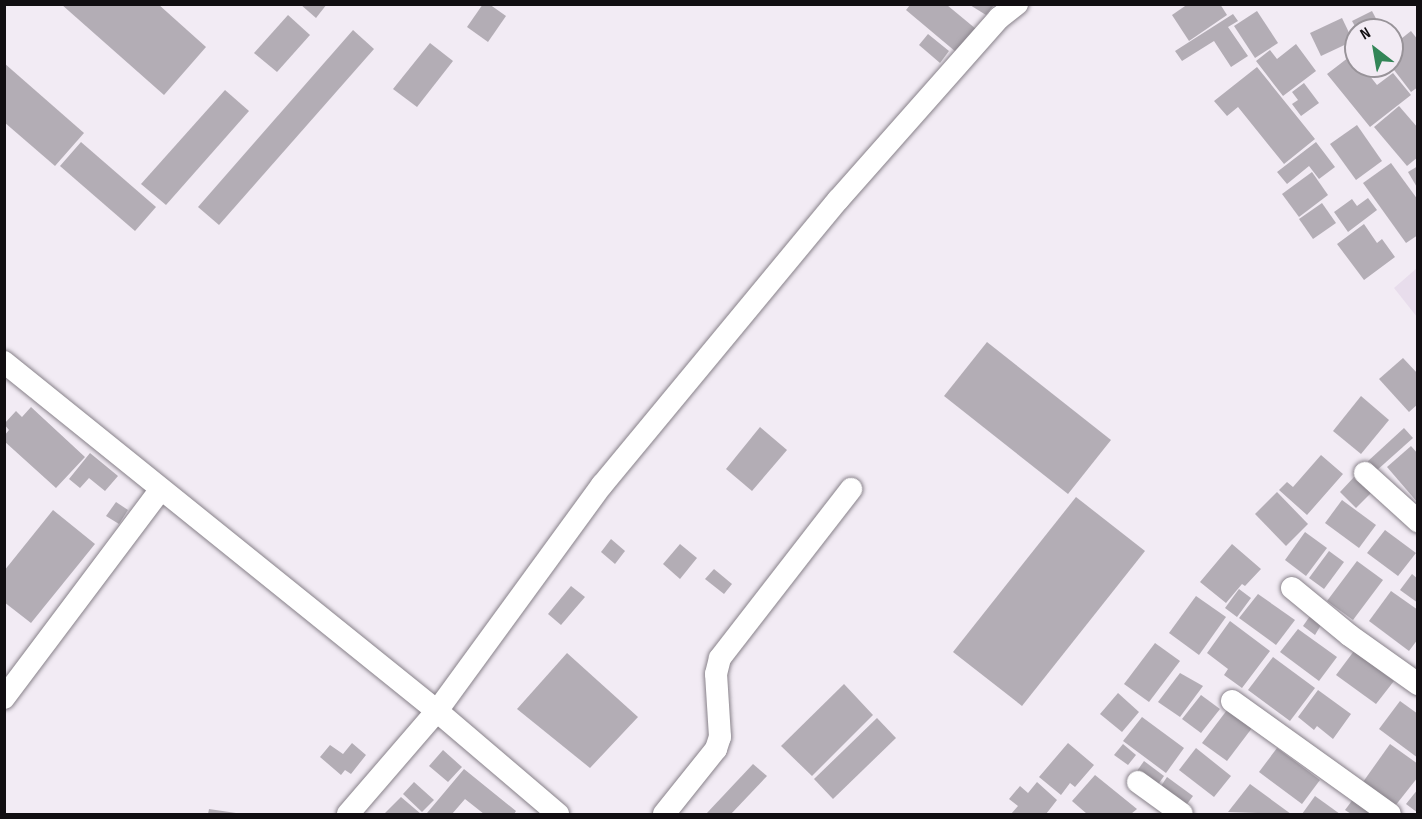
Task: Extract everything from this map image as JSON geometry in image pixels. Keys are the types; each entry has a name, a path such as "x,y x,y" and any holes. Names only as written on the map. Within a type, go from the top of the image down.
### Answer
{"street":[{"path":"348,814 437,711 602,485 838,200 999,18 1017,4"},
{"path":"4,362 437,711 558,814"},
{"path":"1365,473 1418,521"},
{"path":"4,698 161,489"},
{"path":"664,814 716,749 720,737 716,674 720,658 850,489"},
{"path":"1292,588 1349,635 1418,684"},
{"path":"1232,701 1390,814"},
{"path":"1138,782 1182,814"}],"shaded area":[{"path":"1417,268 1417,317 1394,288"}],"building":[{"path":"61,4 158,4 206,47 164,95"},
{"path":"300,4 327,4 316,18"},
{"path":"483,4 489,4 506,16 488,42 467,27"},
{"path":"1188,4 1220,4 1227,15 1189,41 1172,15"},
{"path":"910,5 947,5 976,29 956,52 906,10"},
{"path":"970,5 994,5 986,15"},
{"path":"1257,11 1278,43 1255,58 1234,26"},
{"path":"1372,11 1376,18 1358,18"},
{"path":"1233,14 1238,21 1228,27 1248,56 1231,67 1214,41 1182,61 1175,51"},
{"path":"288,15 310,35 277,72 254,53"},
{"path":"1342,18 1344,45 1321,56 1310,33"},
{"path":"353,30 374,49 219,225 198,207"},
{"path":"1411,31 1418,40 1418,87 1411,92 1400,78 1404,78 1404,37"},
{"path":"928,34 949,51 940,63 919,45"},
{"path":"430,43 453,61 417,107 393,89"},
{"path":"1296,44 1316,71 1283,96 1256,61 1270,50 1277,59"},
{"path":"1344,61 1344,78 1371,78 1377,85 1386,78 1397,78 1411,95 1370,127 1327,74"},
{"path":"4,63 84,133 55,166 4,122"},
{"path":"1257,67 1315,139 1284,164 1238,107 1227,116 1214,101"},
{"path":"1304,83 1319,103 1301,116 1292,104 1298,100 1292,92"},
{"path":"225,90 249,111 166,205 141,184"},
{"path":"1399,106 1418,128 1418,157 1407,166 1374,127"},
{"path":"1357,125 1382,161 1356,180 1330,144"},
{"path":"81,142 156,207 135,231 60,166"},
{"path":"1316,142 1335,167 1319,179 1309,166 1287,184 1277,172"},
{"path":"1391,163 1418,200 1418,235 1406,243 1363,183"},
{"path":"1418,166 1418,189 1408,172"},
{"path":"1312,172 1328,195 1299,217 1282,194"},
{"path":"1368,198 1377,210 1348,232 1334,212 1352,199 1357,206"},
{"path":"1322,203 1336,223 1313,239 1299,219"},
{"path":"1364,224 1377,243 1382,239 1395,257 1364,280 1337,244"},
{"path":"987,342 1111,440 1068,494 944,396"},
{"path":"1403,358 1418,374 1418,404 1409,412 1379,379"},
{"path":"1361,396 1389,420 1361,454 1333,431"},
{"path":"31,407 85,457 56,488 4,441 4,436 9,430 4,424 16,411 22,417"},
{"path":"760,427 787,450 752,491 726,469"},
{"path":"1404,428 1413,438 1376,471 1367,462"},
{"path":"1411,446 1418,454 1418,503 1387,467"},
{"path":"90,453 118,476 105,491 89,478 80,488 69,479"},
{"path":"1321,455 1343,474 1307,515 1279,490 1287,482 1293,487"},
{"path":"1355,476 1372,492 1356,508 1340,492"},
{"path":"1277,492 1308,524 1286,546 1255,514"},
{"path":"1076,497 1145,551 1022,706 953,652"},
{"path":"1342,500 1376,525 1359,548 1325,523"},
{"path":"116,502 128,510 119,524 106,516"},
{"path":"53,510 95,544 31,623 4,602 4,571"},
{"path":"1385,530 1416,553 1398,576 1367,553"},
{"path":"1305,532 1327,548 1306,576 1285,560"},
{"path":"611,539 625,551 615,564 601,552"},
{"path":"680,544 697,558 680,579 663,564"},
{"path":"1232,544 1261,569 1245,586 1242,584 1226,603 1200,582"},
{"path":"1329,551 1344,562 1324,589 1309,578"},
{"path":"1357,561 1383,580 1353,620 1327,601"},
{"path":"714,569 732,584 724,594 705,579"},
{"path":"1412,574 1418,579 1418,603 1400,590"},
{"path":"571,586 585,597 561,625 548,614"},
{"path":"1239,589 1251,598 1237,617 1225,608"},
{"path":"1391,591 1418,610 1418,639 1409,651 1369,621"},
{"path":"1258,594 1295,620 1276,645 1239,618"},
{"path":"1196,596 1226,617 1199,655 1169,633"},
{"path":"1310,616 1321,625 1315,635 1303,626"},
{"path":"1230,621 1270,651 1242,688 1224,675 1228,669 1207,653"},
{"path":"1298,629 1337,657 1319,681 1280,652"},
{"path":"1155,643 1180,661 1149,702 1124,684"},
{"path":"1354,651 1394,681 1376,704 1336,675"},
{"path":"567,653 638,717 590,768 517,709"},
{"path":"1273,657 1315,688 1290,721 1248,690"},
{"path":"1180,673 1203,686 1180,717 1158,702"},
{"path":"844,684 873,715 812,776 781,746"},
{"path":"1318,690 1351,714 1333,739 1317,726 1314,730 1298,717"},
{"path":"1118,693 1139,712 1122,732 1100,714"},
{"path":"1201,695 1220,709 1201,733 1182,719"},
{"path":"1400,701 1418,714 1418,758 1379,729"},
{"path":"1227,710 1252,728 1227,761 1202,743"},
{"path":"1142,717 1184,748 1166,773 1123,741"},
{"path":"877,718 896,738 833,799 814,779"},
{"path":"352,743 366,755 351,774 345,770 341,775 320,757 330,745 343,754"},
{"path":"1068,743 1094,765 1075,787 1070,783 1061,795 1039,777"},
{"path":"1123,744 1136,755 1128,765 1114,755"},
{"path":"1390,744 1418,764 1418,777 1395,806 1363,782"},
{"path":"1196,748 1231,776 1214,797 1179,770"},
{"path":"1277,748 1320,780 1302,804 1259,772"},
{"path":"443,750 462,767 448,782 429,766"},
{"path":"1144,761 1164,776 1157,786 1137,771"},
{"path":"753,764 767,776 731,814 706,814"},
{"path":"464,769 516,811 514,814 484,814 465,799 452,814 427,813"},
{"path":"1095,775 1137,809 1131,814 1087,814 1072,801"},
{"path":"1167,777 1193,796 1184,808 1159,789"},
{"path":"414,782 434,800 422,812 403,794"},
{"path":"1037,782 1057,800 1046,814 1011,814 1018,806 1009,799 1020,786 1028,793"},
{"path":"1250,784 1291,814 1228,812"},
{"path":"1418,789 1418,813 1406,804"},
{"path":"1315,796 1340,814 1302,814"},
{"path":"401,797 421,814 384,814"},
{"path":"1354,798 1377,814 1351,814 1345,810"},
{"path":"209,809 236,813 236,814 208,814"}]}
